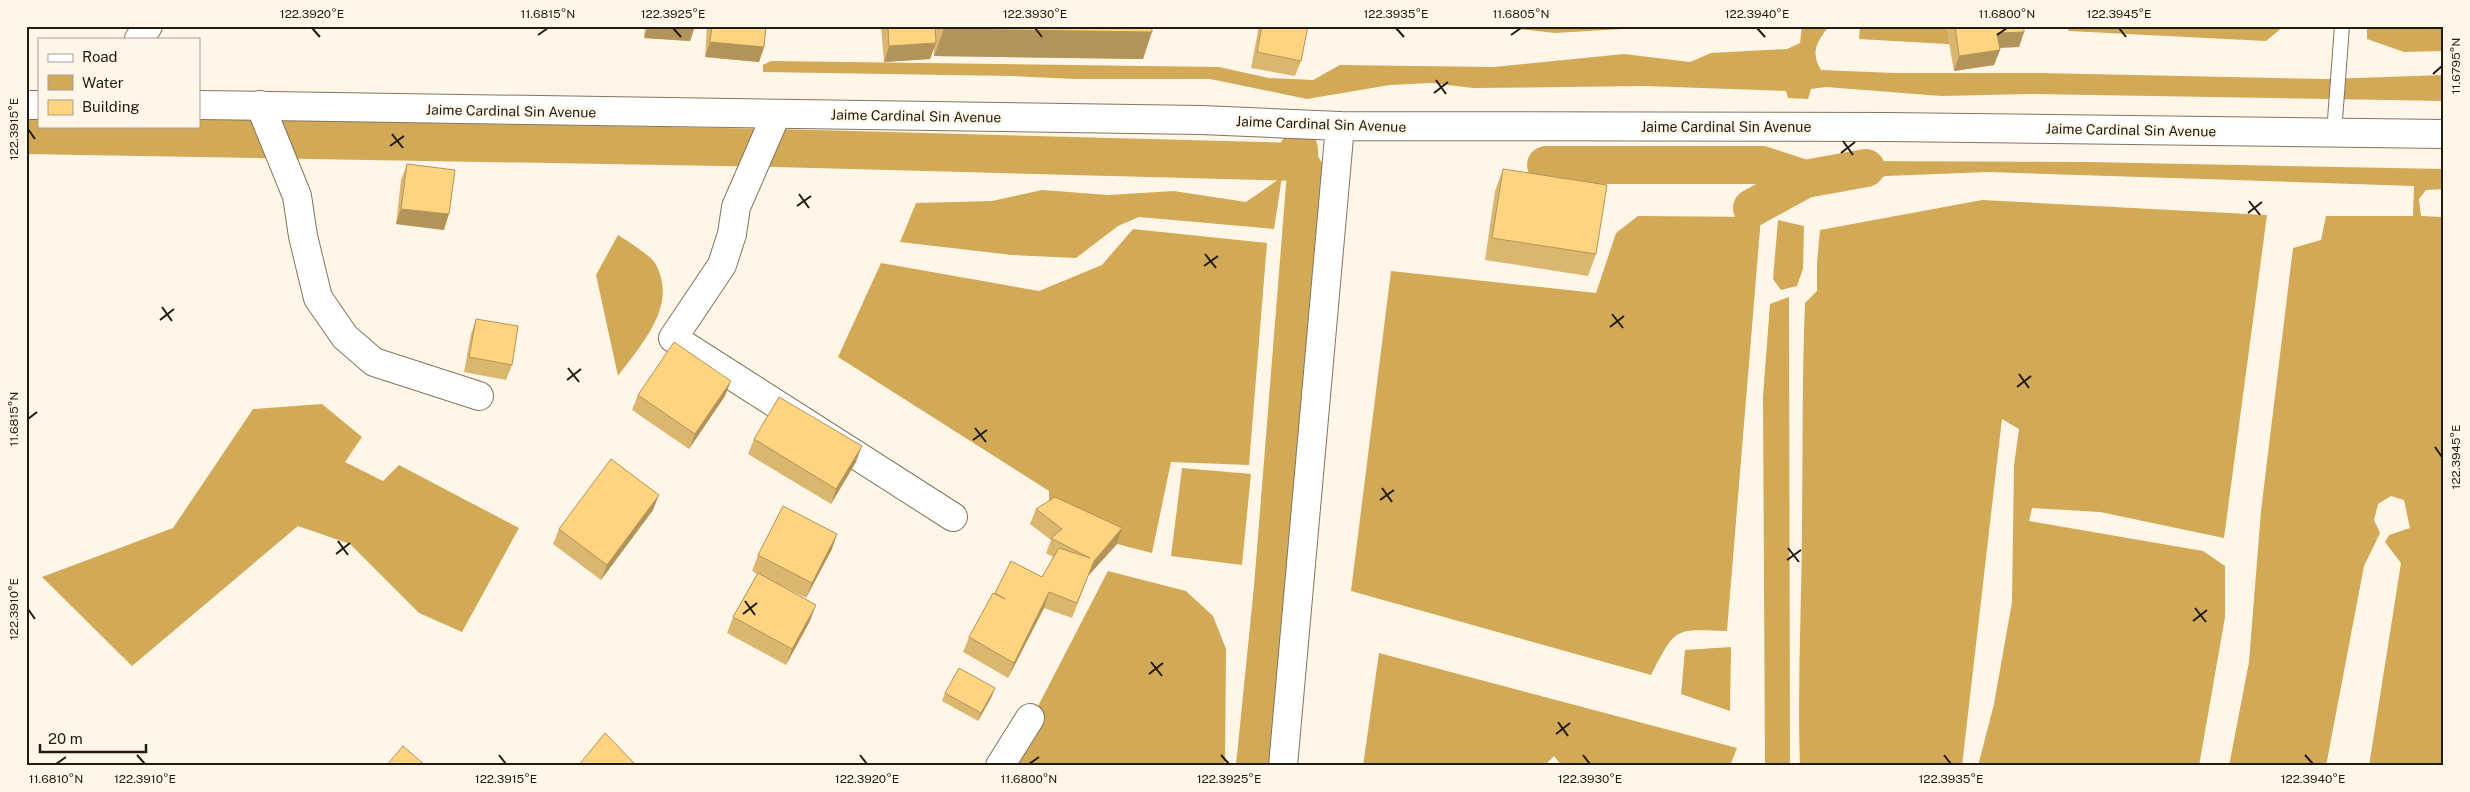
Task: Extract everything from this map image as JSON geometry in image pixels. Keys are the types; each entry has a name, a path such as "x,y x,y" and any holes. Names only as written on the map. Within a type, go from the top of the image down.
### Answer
{"main road":[{"path":"140,38 148,26"},
{"name":"Jaime Cardinal Sin Avenue","path":"200,105 776,117 1201,120 1340,126 1886,128 2444,134"},
{"path":"260,106 297,196 303,236 318,298 345,337 374,362 479,396"},
{"path":"776,117 736,207 732,234 722,265 673,338 953,517"},
{"path":"1283,766 1340,126"},
{"path":"1000,766 1030,718"}],"lane":[{"path":"2334,133 2342,26"}],"water":[{"path":"1493,26 1674,26 1555,33"},
{"path":"1802,26 1829,26 1816,47 1816,58 1821,70 1894,73 2039,73 2326,79 2444,75 2444,101 2030,94 1941,96 1826,87 1811,89 1808,99 1788,98 1786,91 1645,86 1473,88 1431,83 1390,85 1307,99 1210,79 1076,79 1011,76 763,72 763,65 771,61 1219,67 1269,78 1313,80 1340,65 1494,67 1624,54 1690,62 1711,53 1787,49 1800,43"},
{"path":"1860,26 1962,26 1964,45 1859,39"},
{"path":"2065,26 2284,26 2266,41 2069,31"},
{"path":"2367,26 2444,26 2444,51 2404,52 2367,39"},
{"path":"1849,161 2087,162 2444,169 2444,189 2426,190 2419,199 2421,216 2444,217 2444,766 2369,766 2401,563 2385,542 2389,535 2410,528 2404,500 2391,496 2378,504 2374,520 2380,533 2364,566 2326,766 2229,766 2249,662 2261,511 2293,248 2321,240 2326,216 2413,216 2414,186 1988,172 1886,176 1817,192 1815,163 1827,166"},
{"path":"1282,177 1274,229 1139,217 1118,226 1076,258 1012,255 900,242 916,203 992,201 1042,190 1108,195 1174,191 1246,202"},
{"path":"1982,200 2267,215 2224,538 2100,512 2032,508 2029,521 2203,551 2225,566 2225,617 2199,766 1978,766 1994,704 2012,602 2014,465 2019,429 2002,419 1962,766 1800,766 1799,674 1805,303 1817,291 1820,230"},
{"path":"1638,216 1761,217 1727,631 1696,630 1678,634 1666,648 1651,675 1351,591 1391,271 1596,293 1616,233"},
{"path":"1778,220 1804,226 1803,269 1797,286 1781,290 1773,279"},
{"path":"1133,229 1267,243 1249,465 1171,462 1152,553 1117,544 1049,513 1049,491 838,357 881,263 1039,291 1102,265"},
{"path":"618,235 643,252 655,263 661,279 663,294 660,309 647,337 618,376 596,275"},
{"path":"1789,297 1790,766 1765,766 1763,396 1770,304"},
{"path":"322,404 362,437 345,462 383,481 399,465 519,528 462,632 419,613 350,544 298,526 132,666 42,577 173,528 253,409"},
{"path":"1182,468 1251,474 1242,565 1171,556"},
{"path":"1108,571 1186,591 1213,616 1226,649 1225,766 1007,766"},
{"path":"1731,647 1730,711 1681,694 1685,650"},
{"path":"1379,653 1737,748 1730,766 1562,766 1554,756 1544,766 1363,766"}],"building":[{"path":"712,26 766,26 764,47 710,42"},
{"path":"888,26 935,26 936,43 889,46"},
{"path":"944,26 1152,26 1152,32 944,29"},
{"path":"1262,26 1308,26 1301,61 1257,52"},
{"path":"1955,26 2024,26 2024,32 1997,33 2000,50 1959,56"},
{"path":"407,164 455,170 449,214 401,209"},
{"path":"1503,169 1607,185 1596,254 1492,238"},
{"path":"476,319 518,326 512,365 469,357"},
{"path":"674,342 731,381 695,434 638,395"},
{"path":"779,397 862,446 836,489 754,439"},
{"path":"611,459 659,495 607,565 559,529"},
{"path":"1055,497 1122,528 1094,561 1077,603 1049,592 1014,663 969,637 993,593 1005,599 995,593 1011,561 1042,577 1059,548 1090,558 1051,538 1062,529 1036,509"},
{"path":"783,506 837,534 812,583 758,555"},
{"path":"758,573 816,605 792,649 733,617"},
{"path":"959,668 995,688 981,713 945,693"},
{"path":"605,733 637,766 578,766"},
{"path":"403,746 426,766 386,766"}],"waterway":[{"path":"26,135 777,148 1299,162"},
{"path":"1255,766 1273,587 1306,173 1299,162 1299,149"},
{"path":"1546,165 1762,165 1805,179"},
{"path":"1752,208 1805,179 1866,168"}]}
